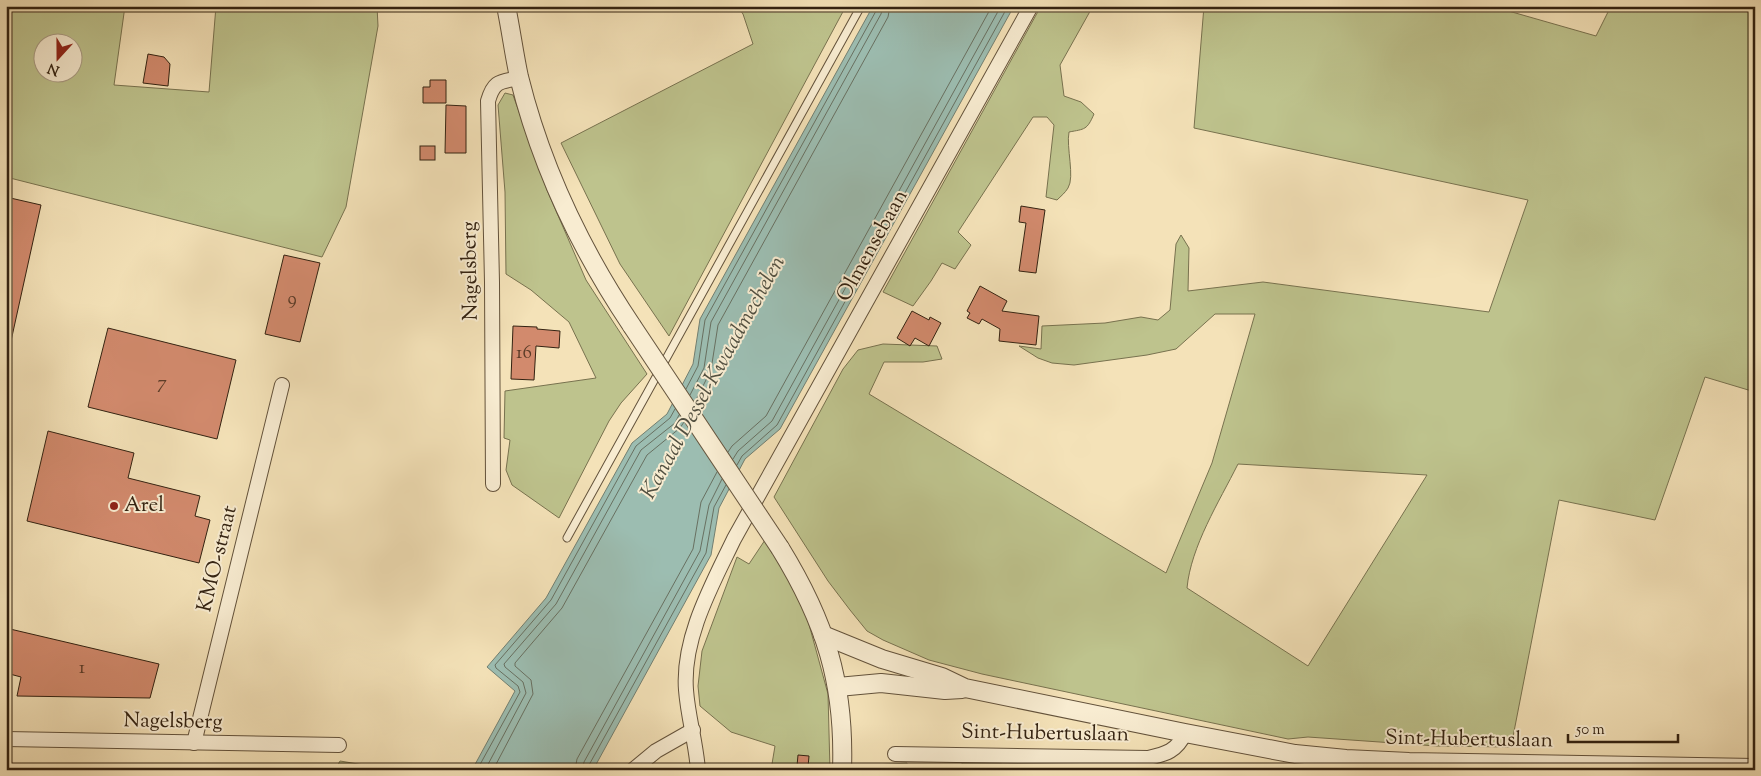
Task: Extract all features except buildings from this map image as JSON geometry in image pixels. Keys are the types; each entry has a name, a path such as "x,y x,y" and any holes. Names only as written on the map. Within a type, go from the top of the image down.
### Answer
{"street":[{"path":"506,6 520,78 533,126 576,232 613,298 797,574 817,616 838,687 842,723 842,770"},
{"path":"511,27 516,6"},
{"name":"Olmensebaan","path":"698,770 686,690 688,663 692,637 712,586 734,539 1031,6"},
{"name":"Nagelsberg","path":"493,484 492,282 488,101 492,89 498,83 520,78"},
{"name":"KMO-straat","path":"194,743 282,385"},
{"name":"Sint-Hubertuslaan","path":"824,635 882,659 942,677 965,688 1295,754 1409,762 1755,768"},
{"name":"Sint-Hubertuslaan","path":"838,687 882,682 945,690 965,688"},
{"path":"633,770 656,751 693,730"},
{"name":"Sint-Hubertuslaan","path":"894,754 1148,758 1165,754 1180,744 1185,733"},
{"name":"Nagelsberg","path":"6,739 339,745"}],"lane":[{"path":"567,538 861,6"}],"green space":[{"path":"6,6 125,6 114,85 209,92 216,6 377,6 378,26 346,207 322,257 6,177"},
{"path":"737,6 846,6 669,336 620,264 561,143 753,44 743,14"},
{"path":"1041,6 1093,6 1060,65 1064,96 1081,102 1094,114 1085,128 1069,132 1071,177 1068,188 1057,200 1046,197 1054,125 1047,117 1033,117 958,232 971,245 955,269 942,263 913,306 883,292"},
{"path":"1204,6 1491,6 1596,36 1611,6 1755,6 1755,392 1705,377 1655,520 1559,500 1511,747 1437,746 1308,737 1288,739 982,674 929,660 867,631 828,581 774,497 843,369 858,350 883,344 937,346 942,359 923,362 884,362 869,394 1166,573 1212,463 1255,314 1215,314 1176,349 1074,365 1052,363 1038,358 1019,346 1041,349 1042,326 1105,323 1141,317 1158,320 1170,310 1176,244 1181,235 1189,248 1188,291 1263,282 1489,312 1528,200 1194,128","holes":["1238,464 1427,475 1308,666 1187,588 1194,556 1200,540"]},
{"path":"505,93 513,95 547,190 586,280 647,374 621,403 609,421 559,518 512,485 506,470 510,440 504,438 505,391 596,378 569,322 531,290 506,274 505,192 498,105"},
{"path":"765,540 785,567 804,606 828,694 830,770 771,770 775,746 731,732 700,706 698,686 702,651 737,557 749,564"},
{"path":"340,761 376,767 382,770 335,770"},
{"path":"907,763 907,770 858,770 859,766"},
{"path":"962,763 1001,763 1001,770 962,770"}],"water":[{"name":"Kanaal Dessel-Kwaadmechelen","path":"873,6 1014,6 780,429 745,459 719,508 711,555 593,770 472,770 515,691 487,667 546,598 632,443 667,414 693,364 700,319"}],"place":[{"name":"Arel","path":"114,506"}]}
